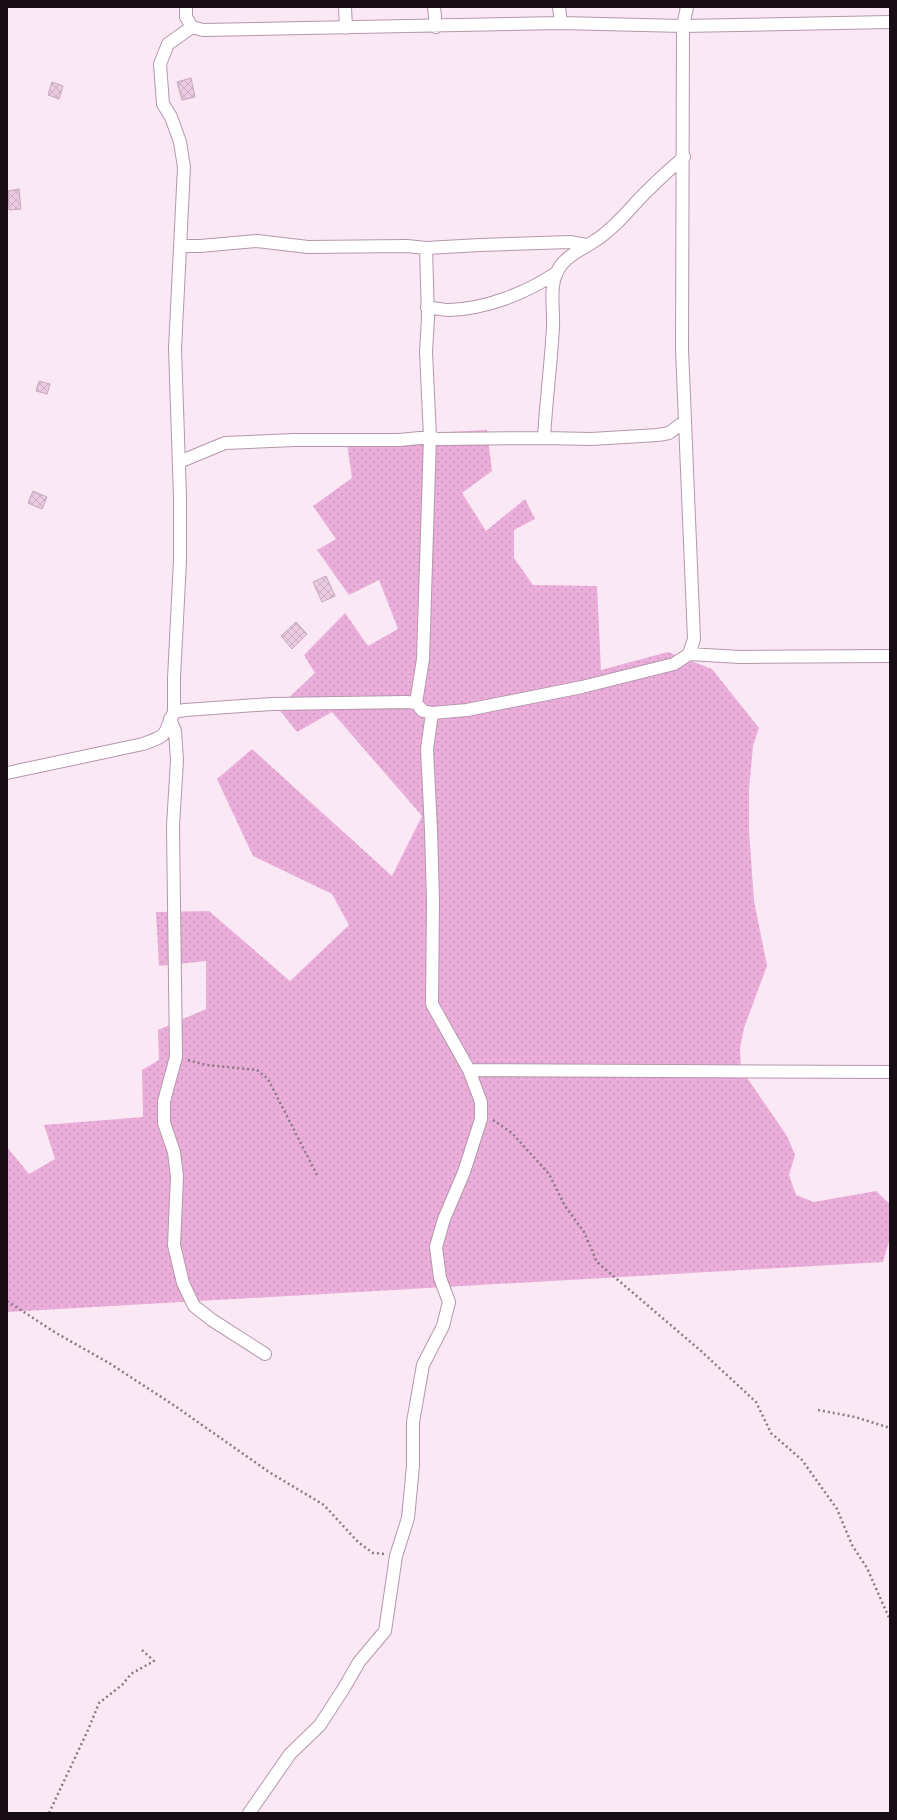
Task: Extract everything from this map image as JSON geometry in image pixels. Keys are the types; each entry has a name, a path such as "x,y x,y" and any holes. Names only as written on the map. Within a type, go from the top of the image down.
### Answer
{"street":[{"path":"186,7 186,17 192,27 203,30 436,27 561,23 683,26 890,22"},
{"path":"345,7 346,28"},
{"path":"434,7 436,27"},
{"path":"560,7 561,23"},
{"path":"172,716 272,704 416,703 423,711 432,713 467,710 582,687 674,664 689,654 694,639 682,334 684,157 683,26 687,7"},
{"path":"192,27 168,44 160,64 163,104 171,117 180,142 184,167 175,349 179,462 180,561 172,716 175,731 177,760 172,856 175,939 176,1057 164,1101 164,1123 174,1152 177,1177 174,1245 183,1283 194,1306 212,1320 265,1354"},
{"path":"181,246 200,246 257,241 308,248 407,246 426,248 480,244 570,242 586,244 594,242 611,228 647,190 684,157"},
{"path":"427,307 448,310 485,304 506,298 539,284 556,273 564,262 586,244"},
{"path":"416,703 423,659 430,437 426,352 426,248"},
{"path":"544,438 552,353 553,293 556,273"},
{"path":"179,462 225,443 294,440 399,440 430,437 438,439 590,439 658,436 669,432 685,421"},
{"path":"689,654 740,658 890,656"},
{"path":"249,1813 290,1754 320,1725 359,1662 385,1631 396,1556 408,1518 413,1466 414,1422 423,1365 443,1326 449,1302 440,1278 436,1247 444,1219 464,1172 481,1119 481,1102 469,1070 432,1004 432,877 427,749 432,713"},
{"path":"7,772 162,737 167,731 172,716"},
{"path":"469,1070 890,1072"}],"path":[{"path":"176,1057 206,1065 257,1070 268,1079 317,1175"},
{"path":"481,1111 512,1133 548,1174 565,1206 584,1232 597,1262 701,1351 756,1402 771,1433 802,1460 837,1509 852,1545 867,1568 890,1620"},
{"path":"7,1301 175,1406 269,1472 324,1505 358,1542 373,1553 396,1556"},
{"path":"818,1410 855,1417 890,1428"},
{"path":"48,1813 88,1730 99,1703 122,1685 131,1674 154,1661 142,1650"}],"shaded area":[{"path":"487,430 492,471 462,493 486,531 525,499 535,519 514,530 514,558 533,585 597,586 601,670 668,652 712,669 759,728 753,746 749,789 749,831 754,901 767,966 744,1028 740,1048 741,1069 787,1136 795,1155 789,1175 796,1195 814,1202 876,1191 890,1204 890,1238 883,1262 7,1312 7,1147 29,1174 55,1159 44,1125 143,1117 142,1070 159,1060 158,1030 206,1009 206,961 159,966 156,912 209,911 290,981 349,925 332,894 253,856 217,779 252,749 392,876 422,816 332,712 297,732 278,708 315,673 304,655 345,613 368,646 398,629 379,580 349,595 317,550 336,539 313,506 352,478 346,437"}],"building":[{"path":"191,78 195,97 182,100 177,82"},
{"path":"52,82 63,86 59,99 48,95"},
{"path":"19,189 21,209 9,210 8,191"},
{"path":"39,381 50,384 47,394 36,391"},
{"path":"33,491 47,497 42,509 28,503"},
{"path":"326,576 335,596 322,602 313,582"},
{"path":"296,622 307,634 292,649 281,636"}]}
